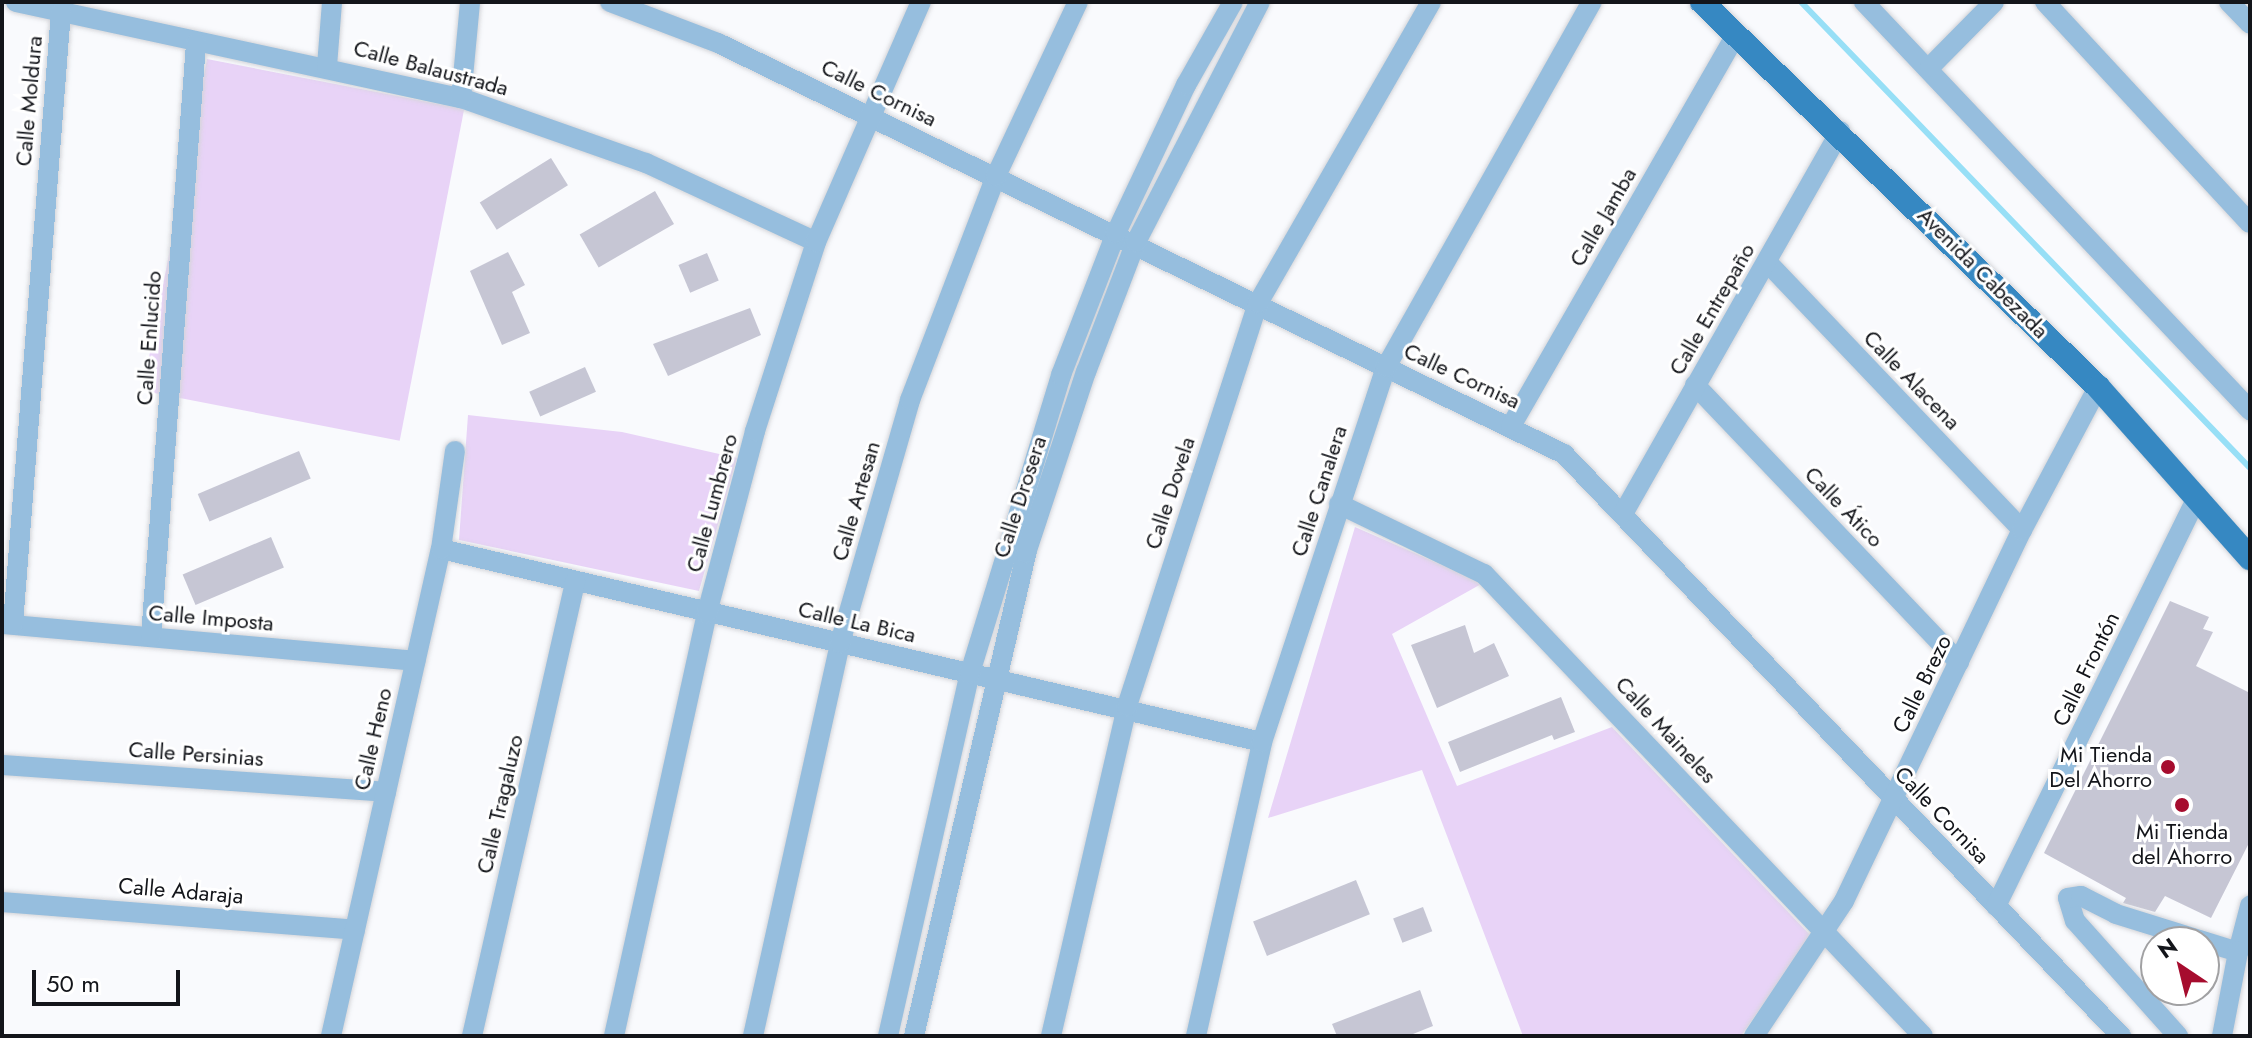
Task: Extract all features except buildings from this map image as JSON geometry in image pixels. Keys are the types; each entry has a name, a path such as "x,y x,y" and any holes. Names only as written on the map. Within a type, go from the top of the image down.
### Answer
{"main road":[{"name":"Avenida Cabezada","path":"1702,2 1840,131 2098,387 2250,558"}],"street":[{"name":"Calle Balaustrada","path":"16,2 196,44 327,66 461,98 646,163 816,242"},
{"path":"327,66 332,2"},
{"path":"461,98 470,2"},
{"name":"Calle Cornisa","path":"610,2 718,43 1136,242 1564,454 1624,512 2121,1036"},
{"name":"Calle Lumbrero","path":"614,1036 707,613 755,431 816,242 868,115 921,2"},
{"name":"Calle Artesan","path":"753,1036 840,643 910,400 996,176 1078,2"},
{"name":"Calle Drosera","path":"888,1036 970,673 1061,375 1116,233 1186,85 1233,2"},
{"name":"Calle Drosera","path":"914,1036 1026,553 1086,372 1136,242 1260,2"},
{"name":"Calle Dovela","path":"1051,1036 1127,706 1258,303 1431,2"},
{"name":"Calle Canalera","path":"1196,1036 1262,742 1386,367 1592,2"},
{"path":"1864,2 1930,67 2250,410"},
{"path":"1930,67 1994,2"},
{"path":"2045,2 2250,223"},
{"path":"2229,2 2250,24"},
{"name":"Calle Moldura","path":"8,624 61,12"},
{"name":"Calle Jamba","path":"1511,426 1737,33"},
{"name":"Calle Enlucido","path":"151,636 196,44"},
{"name":"Calle Entrepaño","path":"1624,512 1840,131"},
{"name":"Calle Alacena","path":"1767,262 2022,530"},
{"name":"Calle Ático","path":"1695,385 1959,662"},
{"name":"Calle Brezo","path":"1754,1036 1825,934 2022,530 2098,387"},
{"name":"Calle Heno","path":"331,1036 441,549 455,451"},
{"name":"Calle Frontón","path":"1996,906 2198,496"},
{"name":"Calle Maineles","path":"1339,504 1484,574 1923,1036"},
{"name":"Calle La Bica","path":"441,549 995,680 1127,706 1262,742"},
{"name":"Calle Tragaluzo","path":"472,1036 575,582"},
{"name":"Calle Imposta","path":"8,624 415,661"},
{"name":"Calle Persinias","path":"2,765 386,792"},
{"path":"2178,1036 2075,921 2068,898 2081,896 2116,914 2238,952"},
{"name":"Calle Adaraja","path":"2,902 355,930"},
{"path":"2222,1036 2250,906"}],"shaded area":[{"path":"207,59 464,109 400,441 143,391"},
{"path":"468,415 622,432 737,458 699,591 459,540"},
{"path":"1355,527 1483,583 1392,634 1457,786 1612,727 1811,936 1741,1036 1523,1036 1422,770 1268,818"}],"waterway":[{"path":"1801,2 2250,468"}],"place":[{"name":"Mi Tienda Del Ahorro","path":"2168,767"},
{"name":"Mi Tienda del Ahorro","path":"2182,805"}]}
